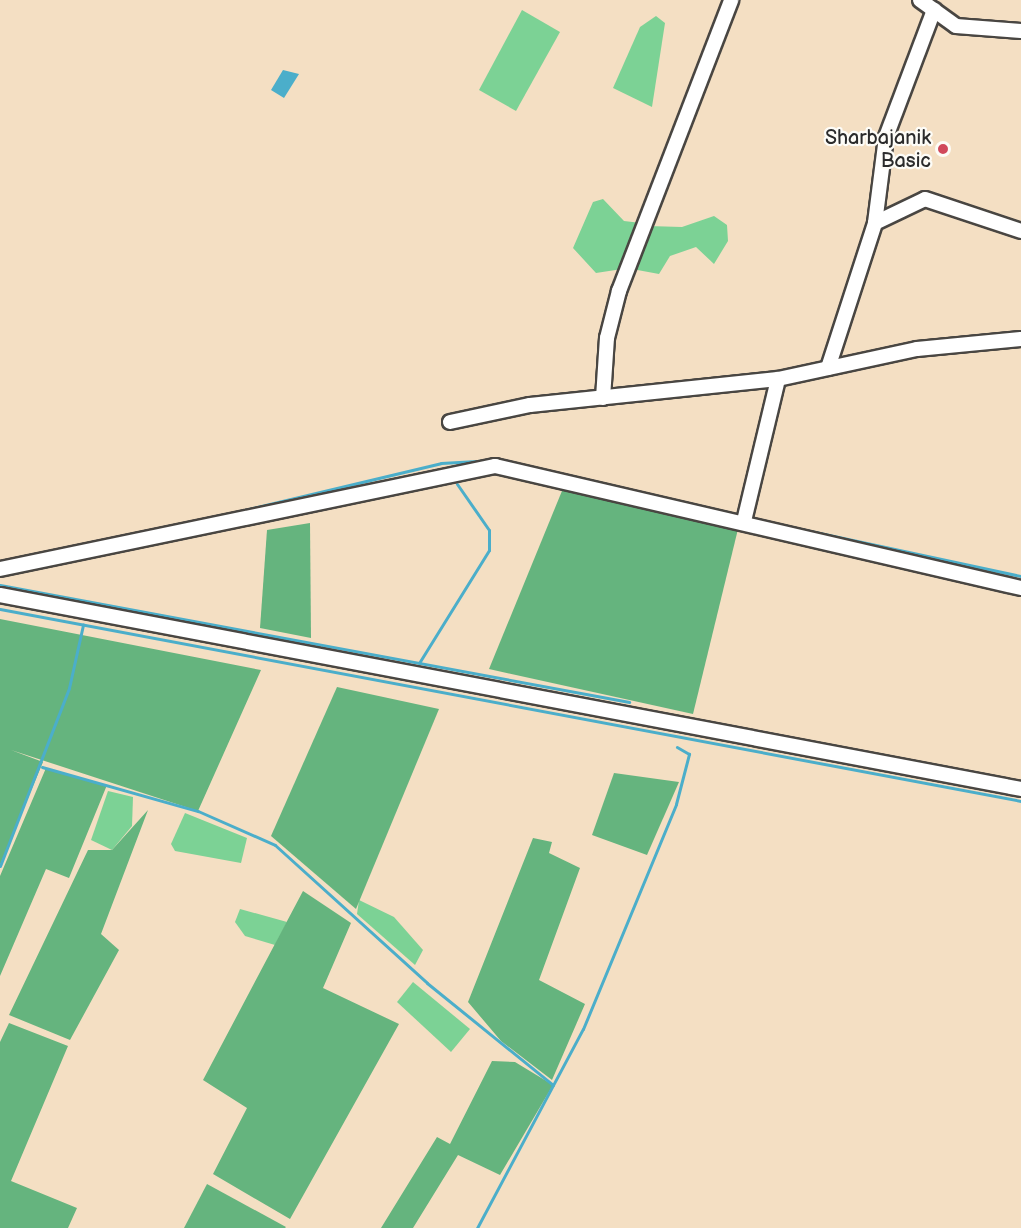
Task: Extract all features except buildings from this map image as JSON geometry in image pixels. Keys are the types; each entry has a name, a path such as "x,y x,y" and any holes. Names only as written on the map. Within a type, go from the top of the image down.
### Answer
{"street":[{"path":"603,398 608,338 619,291 730,0"},
{"path":"920,0 974,31 1021,32"},
{"path":"828,368 875,222 881,155 934,10"},
{"path":"875,222 926,199 1021,231"},
{"path":"450,422 530,405 778,379 917,349 1021,339"},
{"path":"744,521 778,379"},
{"path":"0,569 476,467 534,473 1021,588"},
{"path":"0,595 1021,789"}],"green space":[{"path":"522,10 560,32 516,111 479,90"},
{"path":"656,16 665,23 652,107 613,88 640,27"},
{"path":"603,199 624,221 641,223 622,269 596,273 573,248 593,202"},
{"path":"714,216 727,225 728,241 714,264 696,247 670,256 659,274 632,269 648,226 682,227"},
{"path":"564,486 738,529 693,714 489,669"},
{"path":"310,523 311,638 260,628 267,530"},
{"path":"0,619 261,670 198,811 11,750 43,762 0,865"},
{"path":"337,687 439,709 356,909 271,836"},
{"path":"46,768 107,785 69,878 46,869 0,976 0,876"},
{"path":"614,773 679,782 647,855 592,835"},
{"path":"108,791 133,797 132,826 112,850 91,840"},
{"path":"148,810 101,934 119,950 70,1040 9,1015 88,850 112,850"},
{"path":"185,813 247,838 241,863 175,851 171,844"},
{"path":"533,838 552,842 549,853 580,868 539,980 585,1004 552,1080 501,1041 468,1002"},
{"path":"303,891 351,923 323,988 399,1024 290,1219 213,1174 247,1108 203,1080"},
{"path":"359,900 394,917 423,950 415,965 357,914"},
{"path":"240,909 287,922 275,945 245,936 235,922"},
{"path":"413,982 470,1029 451,1052 397,1002"},
{"path":"9,1023 68,1046 11,1181 77,1208 68,1228 0,1228 0,1042"},
{"path":"492,1061 515,1062 553,1085 500,1175 458,1155 413,1228 381,1228 437,1137 450,1144"},
{"path":"207,1184 286,1227 184,1228"}],"water":[{"path":"283,70 299,74 284,98 271,90"}],"waterway":[{"path":"211,518 441,463 495,460"},
{"path":"419,663 489,550 489,530 457,484"},
{"path":"750,518 1021,576"},
{"path":"0,585 629,702"},
{"path":"0,609 1021,801"},
{"path":"0,866 69,688 83,625"},
{"path":"477,1228 583,1029 676,804 689,754 677,747"},
{"path":"42,767 198,811 275,845 427,983 553,1085"}],"place":[{"name":"Sharbajanik Basic","path":"943,149"}]}
